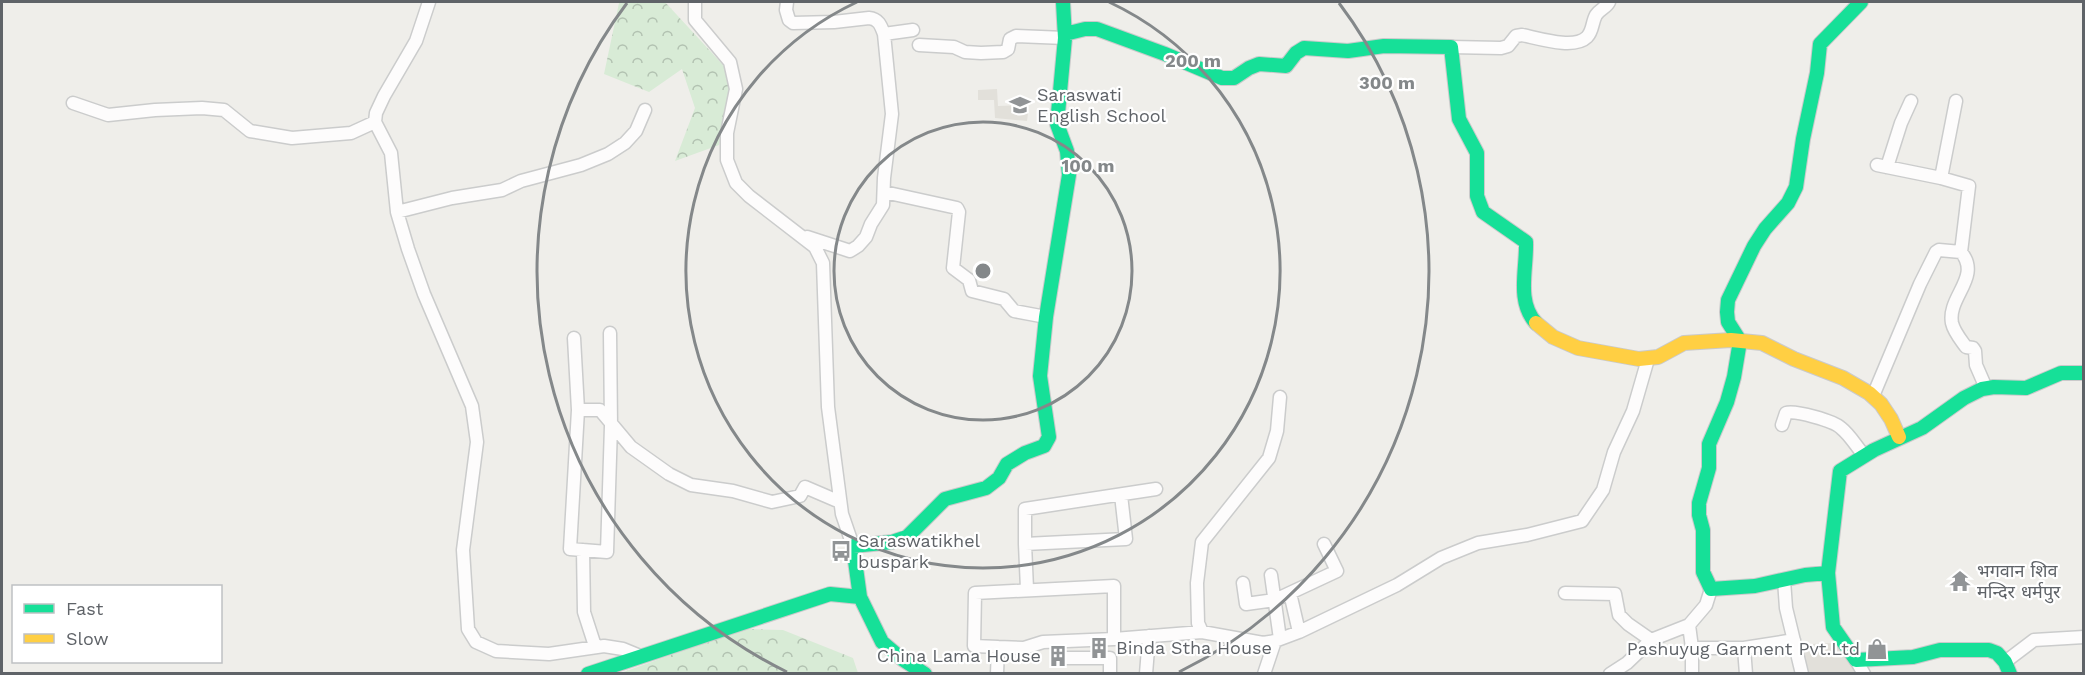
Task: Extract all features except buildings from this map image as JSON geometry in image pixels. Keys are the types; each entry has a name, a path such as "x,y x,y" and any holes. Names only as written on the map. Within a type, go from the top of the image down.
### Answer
{"street":[{"path":"429,2 416,41 384,96 376,113 375,122 391,153 397,212 408,249 424,294 472,406 477,442 463,550 468,629 476,642 496,651 549,654 595,646 623,649 640,656"},
{"path":"695,2 695,20 730,62 736,89 727,133 727,159 736,183 749,196 815,247 823,263 828,407 842,514 853,546 860,597 882,642 925,674"},
{"path":"787,2 786,10 789,20 793,23 875,18 880,22 884,34 892,114 882,208 871,224 866,237 850,251 808,237 803,238"},
{"path":"853,546 892,542 907,537 945,499 986,488 999,478 1007,464 1025,453 1044,446 1049,437 1040,376 1046,317 1069,175 1067,151 1057,124 1065,36 1063,2"},
{"path":"919,45 954,47 965,52 1003,52 1008,49 1010,39 1016,36 1065,36 1078,30 1097,29 1108,35 1130,40 1165,53 1213,75 1232,79 1240,76 1250,67 1261,64 1286,66 1296,53 1304,48 1348,51 1384,46 1501,48 1508,46 1516,36 1522,35 1570,44 1586,38 1591,31 1596,14 1609,2"},
{"path":"1610,674 1627,668 1651,640 1689,625 1706,605 1711,589 1703,572 1703,530 1699,515 1700,503 1709,468 1709,444 1732,385 1740,341 1732,332 1725,310 1754,246 1788,203 1796,188 1803,139 1817,73 1820,44 1861,2"},
{"path":"884,34 913,30"},
{"path":"1452,47 1459,119 1477,153 1477,195 1483,212 1526,242 1524,297 1527,311 1533,322 1555,337 1587,351 1596,350 1648,359 1661,357 1682,343 1755,341 1767,344 1793,358 1850,380 1873,396 1893,421 1899,437"},
{"path":"1911,101 1882,166 1969,186 1961,252 1966,259 1969,271 1954,307 1953,325 1966,347 1973,348 1975,351 1976,365 1986,388"},
{"path":"1941,178 1956,101"},
{"path":"73,103 108,115 155,110 202,108 224,110 250,131 292,138 351,133 375,122"},
{"path":"397,212 452,198 502,190 521,182 581,165 608,154 625,143 636,130 645,111"},
{"path":"884,192 957,208 959,212 953,268 969,280 972,291 1004,299 1014,311 1046,317"},
{"path":"1873,396 1920,284 1936,252 1939,250 1961,252"},
{"path":"574,338 578,410 570,549 607,552 611,426 610,333"},
{"path":"1110,674 1113,640 1114,586 975,593 974,646 1023,648 1042,642 1113,640 1202,632 1263,643 1278,640 1397,585 1441,558 1478,543 1527,535 1582,521 1603,490 1614,452 1633,411 1648,359"},
{"path":"1863,674 1833,627 1828,573 1840,471 1863,454 1899,437 1911,434 1955,402 1986,388 2025,388 2058,372 2084,373"},
{"path":"1202,632 1198,623 1197,583 1202,542 1269,458 1277,431 1281,397"},
{"path":"578,410 600,410 611,426 631,447 669,474 691,485 733,491 772,502 800,496 805,487 840,502"},
{"path":"1782,425 1786,413 1792,411 1828,422 1840,427 1863,454"},
{"path":"1027,590 1025,509 1156,489"},
{"path":"1025,544 1126,539 1121,495"},
{"path":"1243,583 1246,604 1275,600 1337,572 1324,544"},
{"path":"582,550 584,612 595,646"},
{"path":"1711,589 1755,586 1804,575 1828,573"},
{"path":"1264,674 1278,640 1271,575"},
{"path":"1784,580 1786,608 1802,674"},
{"path":"1290,593 1299,632"},
{"path":"1565,593 1615,594 1619,615 1651,640"},
{"path":"588,674 830,594 860,597"},
{"path":"1689,625 1692,674"},
{"path":"1146,674 1149,636"},
{"path":"1856,660 1913,657 1940,650 1989,650 1997,653 2008,668 2034,640 2084,637"},
{"path":"1692,648 1744,648 1794,640"},
{"path":"997,674 998,647"},
{"path":"1744,648 1746,674"},
{"path":"1065,658 1110,658"}],"shaded area":[{"name":"Saraswati English School","path":"997,89 998,106 1029,105 1027,121 995,118 994,100 978,100 978,90"},
{"path":"1846,644 1858,673 1807,673 1801,645"}],"green space":[{"path":"665,2 724,66 730,90 719,145 675,161 695,108 682,69 649,92 604,74 619,3"},
{"path":"743,629 783,630 853,658 858,673 618,674"}],"traffic: fast":[{"path":"925,674 882,642 860,597 853,546 892,542 907,537 945,499 986,488 999,478 1007,464 1025,453 1044,446 1049,437 1040,376 1046,317 1069,175 1067,151 1057,124 1065,38 1063,2"},
{"path":"1828,573 1805,575 1755,586 1711,589 1703,572 1703,530 1699,503 1709,468 1709,444 1727,402 1740,341 1728,322 1728,300 1754,246 1765,229 1788,203 1796,187 1803,139 1817,73 1820,44 1861,2"},
{"path":"1065,34 1085,29 1097,29 1222,78 1234,78 1259,64 1286,66 1296,53 1304,48 1348,51 1384,46 1451,47 1459,119 1477,153 1477,196 1483,212 1526,242 1524,295 1526,305 1536,323"},
{"path":"2010,674 2005,662 1997,653 1989,650 1940,650 1913,657 1856,660 1833,627 1828,573 1840,471 1874,450 1922,428 1964,398 1982,389 2026,388 2061,373 2084,373"},
{"path":"588,674 830,594 860,597"}],"traffic: slow":[{"path":"1536,323 1553,337 1578,348 1639,359 1658,357 1684,343 1731,340 1762,343 1794,359 1843,378 1869,393 1881,404 1899,437"}],"place":[{"name":"Saraswati English School","path":"1020,105"},
{"name":"Saraswatikhel buspark","path":"841,551"},
{"name":"भगवान शिव मन्दिर धर्मपुर","path":"1960,581"},
{"name":"Binda Stha House","path":"1099,648"},
{"name":"Pashuyug Garment Pvt.Ltd","path":"1877,649"},
{"name":"China Lama House","path":"1058,656"}]}
